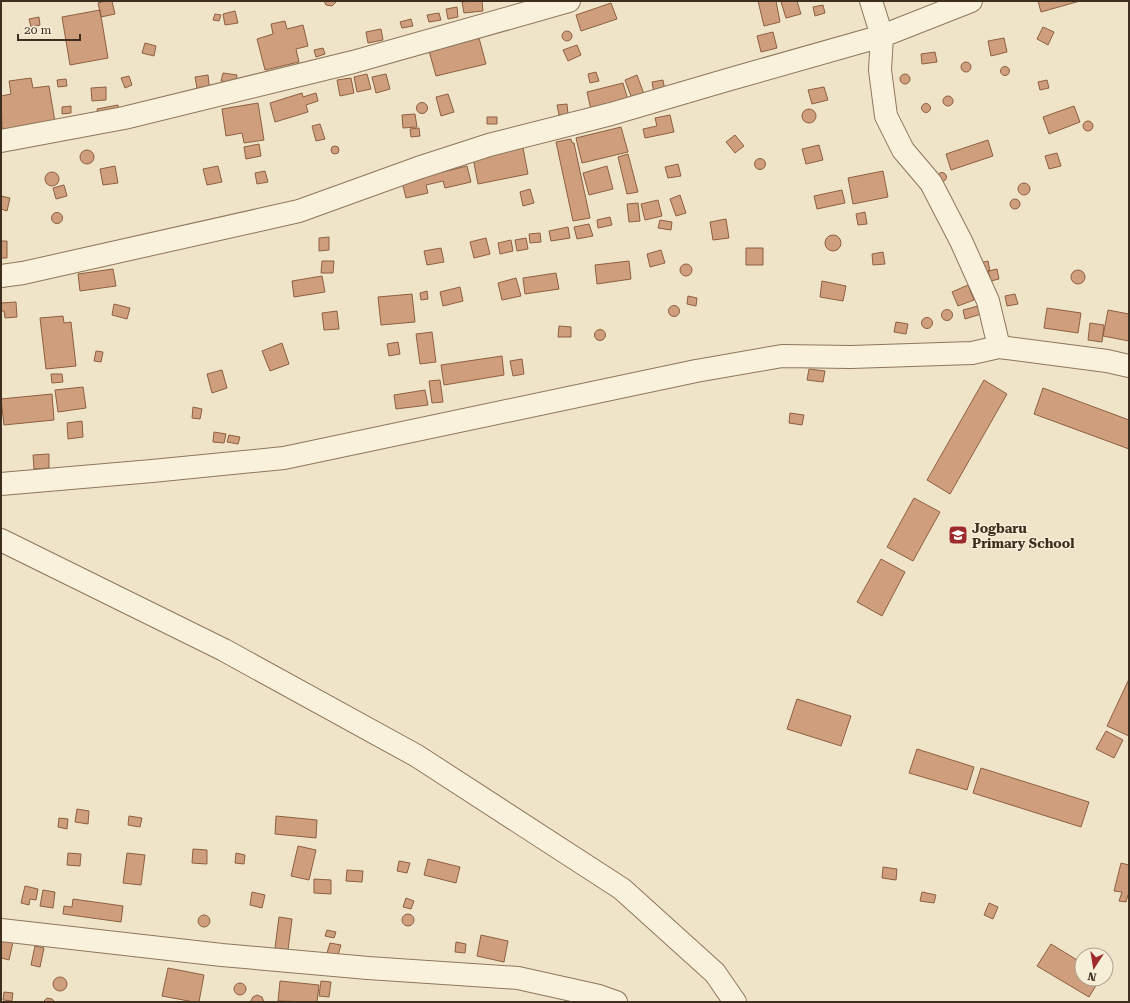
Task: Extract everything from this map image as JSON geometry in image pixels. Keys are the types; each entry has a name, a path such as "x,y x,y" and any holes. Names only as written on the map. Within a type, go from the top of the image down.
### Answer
{"street":[{"path":"1,140 124,118 353,62 569,1"},
{"path":"871,1 882,36 880,70 886,116 903,150 931,183 961,241 988,301 999,347"},
{"path":"1,276 23,274 299,211 489,144 611,114 882,36 971,1"},
{"path":"1,484 284,458 696,371 782,356 851,357 972,353 999,347 1107,361 1129,366"},
{"path":"1,540 224,650 417,756 622,889 715,973 734,1002"},
{"path":"1,930 191,952 345,966 518,978 599,996 616,1002"}],"building":[{"path":"112,1 115,14 101,17 98,3"},
{"path":"324,1 337,1 332,6 326,5"},
{"path":"482,1 483,11 464,13 462,2"},
{"path":"758,1 776,1 780,22 764,26"},
{"path":"797,1 801,14 786,18 781,2"},
{"path":"1038,1 1080,1 1041,12"},
{"path":"611,3 617,19 581,31 576,15"},
{"path":"823,5 825,13 815,16 813,7"},
{"path":"457,7 458,17 448,19 446,9"},
{"path":"100,10 108,58 70,65 62,17"},
{"path":"235,11 238,23 225,25 223,14"},
{"path":"439,13 441,20 429,22 427,15"},
{"path":"215,14 221,15 219,21 213,20"},
{"path":"39,17 40,25 31,27 29,19"},
{"path":"411,19 413,26 402,28 400,22"},
{"path":"285,21 287,29 303,25 308,46 296,49 299,62 265,70 257,39 273,34 271,24"},
{"path":"1043,27 1054,32 1048,45 1037,39"},
{"path":"381,29 383,40 368,43 366,32"},
{"path":"567,31 572,36 567,41 562,36"},
{"path":"773,32 777,48 761,52 757,36"},
{"path":"479,38 486,64 436,76 429,51"},
{"path":"1004,38 1007,52 991,56 988,41"},
{"path":"145,43 156,46 154,56 142,53"},
{"path":"577,45 581,55 568,61 563,50"},
{"path":"323,48 325,54 316,57 314,50"},
{"path":"935,52 937,62 922,64 921,54"},
{"path":"966,62 971,67 966,72 961,67"},
{"path":"1005,66 1010,71 1005,76 1000,71"},
{"path":"596,72 599,81 590,83 588,74"},
{"path":"223,73 237,75 236,83 221,81"},
{"path":"367,74 371,89 357,92 354,77"},
{"path":"386,74 390,89 376,93 372,77"},
{"path":"905,74 910,79 905,84 900,79"},
{"path":"208,75 210,92 198,94 195,77"},
{"path":"637,75 644,94 632,99 625,80"},
{"path":"129,76 132,85 125,88 121,78"},
{"path":"31,78 33,88 49,86 55,122 2,130 1,96 11,94 9,81"},
{"path":"351,78 354,93 340,96 337,80"},
{"path":"66,79 67,86 58,87 57,80"},
{"path":"663,80 665,91 654,93 652,82"},
{"path":"1047,80 1049,88 1040,90 1038,82"},
{"path":"623,83 628,100 591,110 587,92"},
{"path":"106,87 106,100 92,101 91,88"},
{"path":"824,87 828,100 812,104 808,90"},
{"path":"302,93 303,97 316,93 318,101 306,105 308,112 275,122 270,103"},
{"path":"448,94 454,112 441,116 436,97"},
{"path":"948,96 953,101 948,106 943,101"},
{"path":"258,103 264,140 244,143 242,133 226,136 222,109"},
{"path":"420,103 424,103 426,104 426,112 420,113 417,110 417,106"},
{"path":"567,104 568,114 559,115 557,105"},
{"path":"924,104 928,104 930,108 928,112 924,112 922,110 922,106"},
{"path":"118,105 120,116 99,120 97,109"},
{"path":"71,106 71,113 62,114 62,107"},
{"path":"1074,106 1080,122 1049,134 1043,117"},
{"path":"809,109 814,111 816,116 814,121 809,123 804,121 802,116 804,111"},
{"path":"415,114 417,127 403,128 402,115"},
{"path":"670,115 674,132 645,138 643,129 657,126 655,118"},
{"path":"487,117 497,117 497,124 487,124"},
{"path":"1088,121 1093,126 1088,131 1083,126"},
{"path":"320,124 325,139 316,141 312,126"},
{"path":"621,127 628,152 582,163 576,138"},
{"path":"419,128 420,136 411,137 410,129"},
{"path":"735,135 744,146 735,153 726,142"},
{"path":"571,139 572,143 574,143 590,218 573,221 556,142"},
{"path":"988,140 993,156 951,170 946,154"},
{"path":"259,144 261,156 246,159 244,147"},
{"path":"819,145 823,160 806,164 802,149"},
{"path":"333,146 337,146 339,150 337,154 333,154 331,152 331,148"},
{"path":"523,148 528,174 478,184 473,158"},
{"path":"87,150 92,152 94,157 92,162 87,164 82,162 80,157 82,152"},
{"path":"1057,153 1061,166 1049,169 1045,156"},
{"path":"628,154 638,192 627,194 618,157"},
{"path":"760,158 764,160 766,164 764,168 760,170 756,168 754,164 756,160"},
{"path":"678,164 681,176 668,178 665,167"},
{"path":"115,166 118,183 103,185 100,169"},
{"path":"218,166 222,182 207,185 203,169"},
{"path":"467,166 471,182 445,188 443,181 426,185 428,193 406,198 402,182"},
{"path":"607,166 613,189 589,195 583,173"},
{"path":"265,171 268,182 257,184 255,173"},
{"path":"883,171 888,197 853,204 848,178"},
{"path":"52,172 57,174 59,179 57,184 52,186 47,184 45,179 47,174"},
{"path":"942,172 947,177 942,182 937,177"},
{"path":"1026,183 1029,184 1029,194 1022,195 1019,194 1018,187 1019,184"},
{"path":"64,185 67,196 56,199 53,188"},
{"path":"530,189 534,203 523,206 520,192"},
{"path":"842,190 845,203 817,209 814,196"},
{"path":"680,195 686,213 676,216 670,199"},
{"path":"1,196 10,198 7,211 1,209"},
{"path":"1015,199 1020,204 1015,209 1010,204"},
{"path":"658,200 662,216 645,220 641,204"},
{"path":"638,203 640,221 629,222 627,204"},
{"path":"57,212 61,214 63,218 61,222 57,224 53,222 51,218 53,214"},
{"path":"865,212 867,224 858,225 856,214"},
{"path":"610,217 612,225 598,228 597,220"},
{"path":"726,219 729,238 713,240 710,222"},
{"path":"660,220 672,222 671,230 658,228"},
{"path":"589,224 593,236 577,239 574,227"},
{"path":"568,227 570,238 551,241 549,231"},
{"path":"540,233 541,242 530,243 529,234"},
{"path":"830,235 836,235 841,240 839,249 836,251 830,251 825,246 825,240"},
{"path":"329,237 329,250 319,251 319,238"},
{"path":"486,238 490,254 474,258 470,242"},
{"path":"526,238 528,249 517,251 515,240"},
{"path":"511,240 513,251 500,254 498,243"},
{"path":"1,241 7,241 7,258 1,258"},
{"path":"441,248 444,262 427,265 424,251"},
{"path":"746,248 763,248 763,265 746,265"},
{"path":"661,250 665,263 650,267 647,254"},
{"path":"883,252 885,264 873,265 872,254"},
{"path":"322,261 334,261 333,273 321,273"},
{"path":"629,261 631,279 597,284 595,265"},
{"path":"988,261 990,271 981,273 979,263"},
{"path":"688,264 691,265 691,275 684,276 681,275 680,268 681,265"},
{"path":"113,269 116,286 80,291 78,274"},
{"path":"997,269 999,279 991,281 988,271"},
{"path":"1078,270 1083,272 1085,277 1083,282 1078,284 1073,282 1071,277 1073,272"},
{"path":"556,273 559,289 525,294 523,278"},
{"path":"322,276 325,292 294,297 292,281"},
{"path":"516,278 521,296 502,300 498,283"},
{"path":"822,281 846,286 843,301 820,297"},
{"path":"968,285 974,300 958,306 952,292"},
{"path":"460,287 463,301 443,306 440,292"},
{"path":"427,291 428,299 421,300 420,293"},
{"path":"412,294 415,322 381,325 378,297"},
{"path":"1015,294 1018,304 1007,306 1005,296"},
{"path":"688,296 697,298 696,306 687,304"},
{"path":"16,302 17,317 5,318 4,311 1,311 1,303"},
{"path":"114,304 130,308 127,319 112,315"},
{"path":"674,305 678,307 680,311 678,315 674,317 670,315 668,311 670,307"},
{"path":"978,306 981,314 965,319 963,310"},
{"path":"1047,308 1081,313 1078,333 1044,328"},
{"path":"947,309 951,311 953,315 951,319 947,321 943,319 941,315 943,311"},
{"path":"1108,310 1129,314 1129,341 1103,336"},
{"path":"337,311 339,329 324,330 322,313"},
{"path":"63,316 64,323 71,322 76,366 46,369 40,318"},
{"path":"927,317 931,319 933,323 931,327 927,329 923,327 921,323 923,319"},
{"path":"896,322 908,324 906,334 894,332"},
{"path":"1090,323 1104,325 1102,342 1088,340"},
{"path":"559,326 571,327 571,337 558,337"},
{"path":"598,330 602,330 604,331 604,339 598,340 595,337 595,333"},
{"path":"432,332 436,362 420,364 416,334"},
{"path":"398,342 400,354 389,356 387,344"},
{"path":"282,343 289,364 270,371 262,351"},
{"path":"96,351 103,352 101,362 94,361"},
{"path":"502,356 504,375 444,385 441,365"},
{"path":"522,359 524,374 513,376 510,361"},
{"path":"809,369 825,371 823,382 807,380"},
{"path":"222,370 227,388 212,393 207,374"},
{"path":"51,374 62,374 63,382 52,383"},
{"path":"440,380 443,402 432,403 429,381"},
{"path":"984,380 1007,394 950,494 927,480"},
{"path":"83,387 86,408 58,412 55,390"},
{"path":"1043,388 1129,420 1129,449 1034,414"},
{"path":"425,390 428,405 396,409 394,395"},
{"path":"52,394 54,420 4,425 1,399"},
{"path":"193,407 202,409 200,419 192,418"},
{"path":"790,413 804,415 802,425 789,423"},
{"path":"82,421 83,437 68,439 67,423"},
{"path":"214,432 226,434 224,443 213,442"},
{"path":"229,435 240,437 238,444 227,442"},
{"path":"49,454 49,468 34,469 33,455"},
{"path":"914,498 940,512 913,561 887,547"},
{"path":"881,559 905,572 882,616 857,602"},
{"path":"1129,679 1129,736 1107,726"},
{"path":"797,699 851,716 841,746 787,729"},
{"path":"1106,731 1123,740 1114,758 1096,749"},
{"path":"917,749 974,767 967,790 909,773"},
{"path":"981,768 1089,802 1081,827 973,793"},
{"path":"77,809 89,811 88,824 75,822"},
{"path":"129,816 142,818 140,827 128,825"},
{"path":"276,816 317,820 316,838 275,834"},
{"path":"59,818 68,819 67,829 58,827"},
{"path":"298,846 316,850 309,880 291,876"},
{"path":"193,849 207,850 207,864 192,863"},
{"path":"68,853 81,854 80,866 67,865"},
{"path":"127,853 145,855 141,885 123,883"},
{"path":"236,853 245,855 244,864 235,863"},
{"path":"428,859 460,867 456,883 424,875"},
{"path":"399,861 410,863 407,873 397,871"},
{"path":"1121,863 1129,865 1129,895 1126,902 1119,901 1122,892 1114,891"},
{"path":"883,867 897,869 896,880 882,878"},
{"path":"347,870 363,871 362,882 346,881"},
{"path":"314,879 331,880 331,894 314,893"},
{"path":"25,886 38,889 36,900 30,899 29,905 21,903"},
{"path":"43,890 55,892 53,908 40,906"},
{"path":"252,892 265,895 262,908 250,905"},
{"path":"922,892 936,895 934,903 920,901"},
{"path":"406,898 414,901 411,909 403,907"},
{"path":"73,899 123,906 121,922 63,914 64,906 72,907"},
{"path":"989,903 998,907 993,919 984,915"},
{"path":"410,914 413,915 413,925 406,926 403,925 402,918 403,915"},
{"path":"206,915 209,916 209,926 202,927 199,926 198,919 199,916"},
{"path":"279,917 292,919 288,950 275,948"},
{"path":"327,930 336,932 334,938 325,936"},
{"path":"481,935 508,941 504,962 477,956"},
{"path":"1,940 13,942 9,960 1,958"},
{"path":"456,942 466,944 465,953 455,952"},
{"path":"330,943 341,945 338,955 327,953"},
{"path":"1051,944 1074,958 1074,987 1095,987 1089,997 1037,966"},
{"path":"35,946 44,948 40,967 31,965"},
{"path":"168,968 204,975 199,1002 162,996"},
{"path":"57,977 63,977 67,981 67,987 63,991 57,991 53,987 53,981"},
{"path":"280,981 319,985 317,1002 278,1001"},
{"path":"321,981 331,982 329,997 319,996"},
{"path":"242,983 245,984 245,994 238,995 235,994 234,987 235,984"},
{"path":"4,992 13,993 12,1001 3,1000"},
{"path":"257,995 262,997 264,1002 250,1002 253,997"},
{"path":"47,998 52,999 55,1002 43,1002"}],"place":[{"name":"Jogbaru Primary School","path":"958,535"}]}
